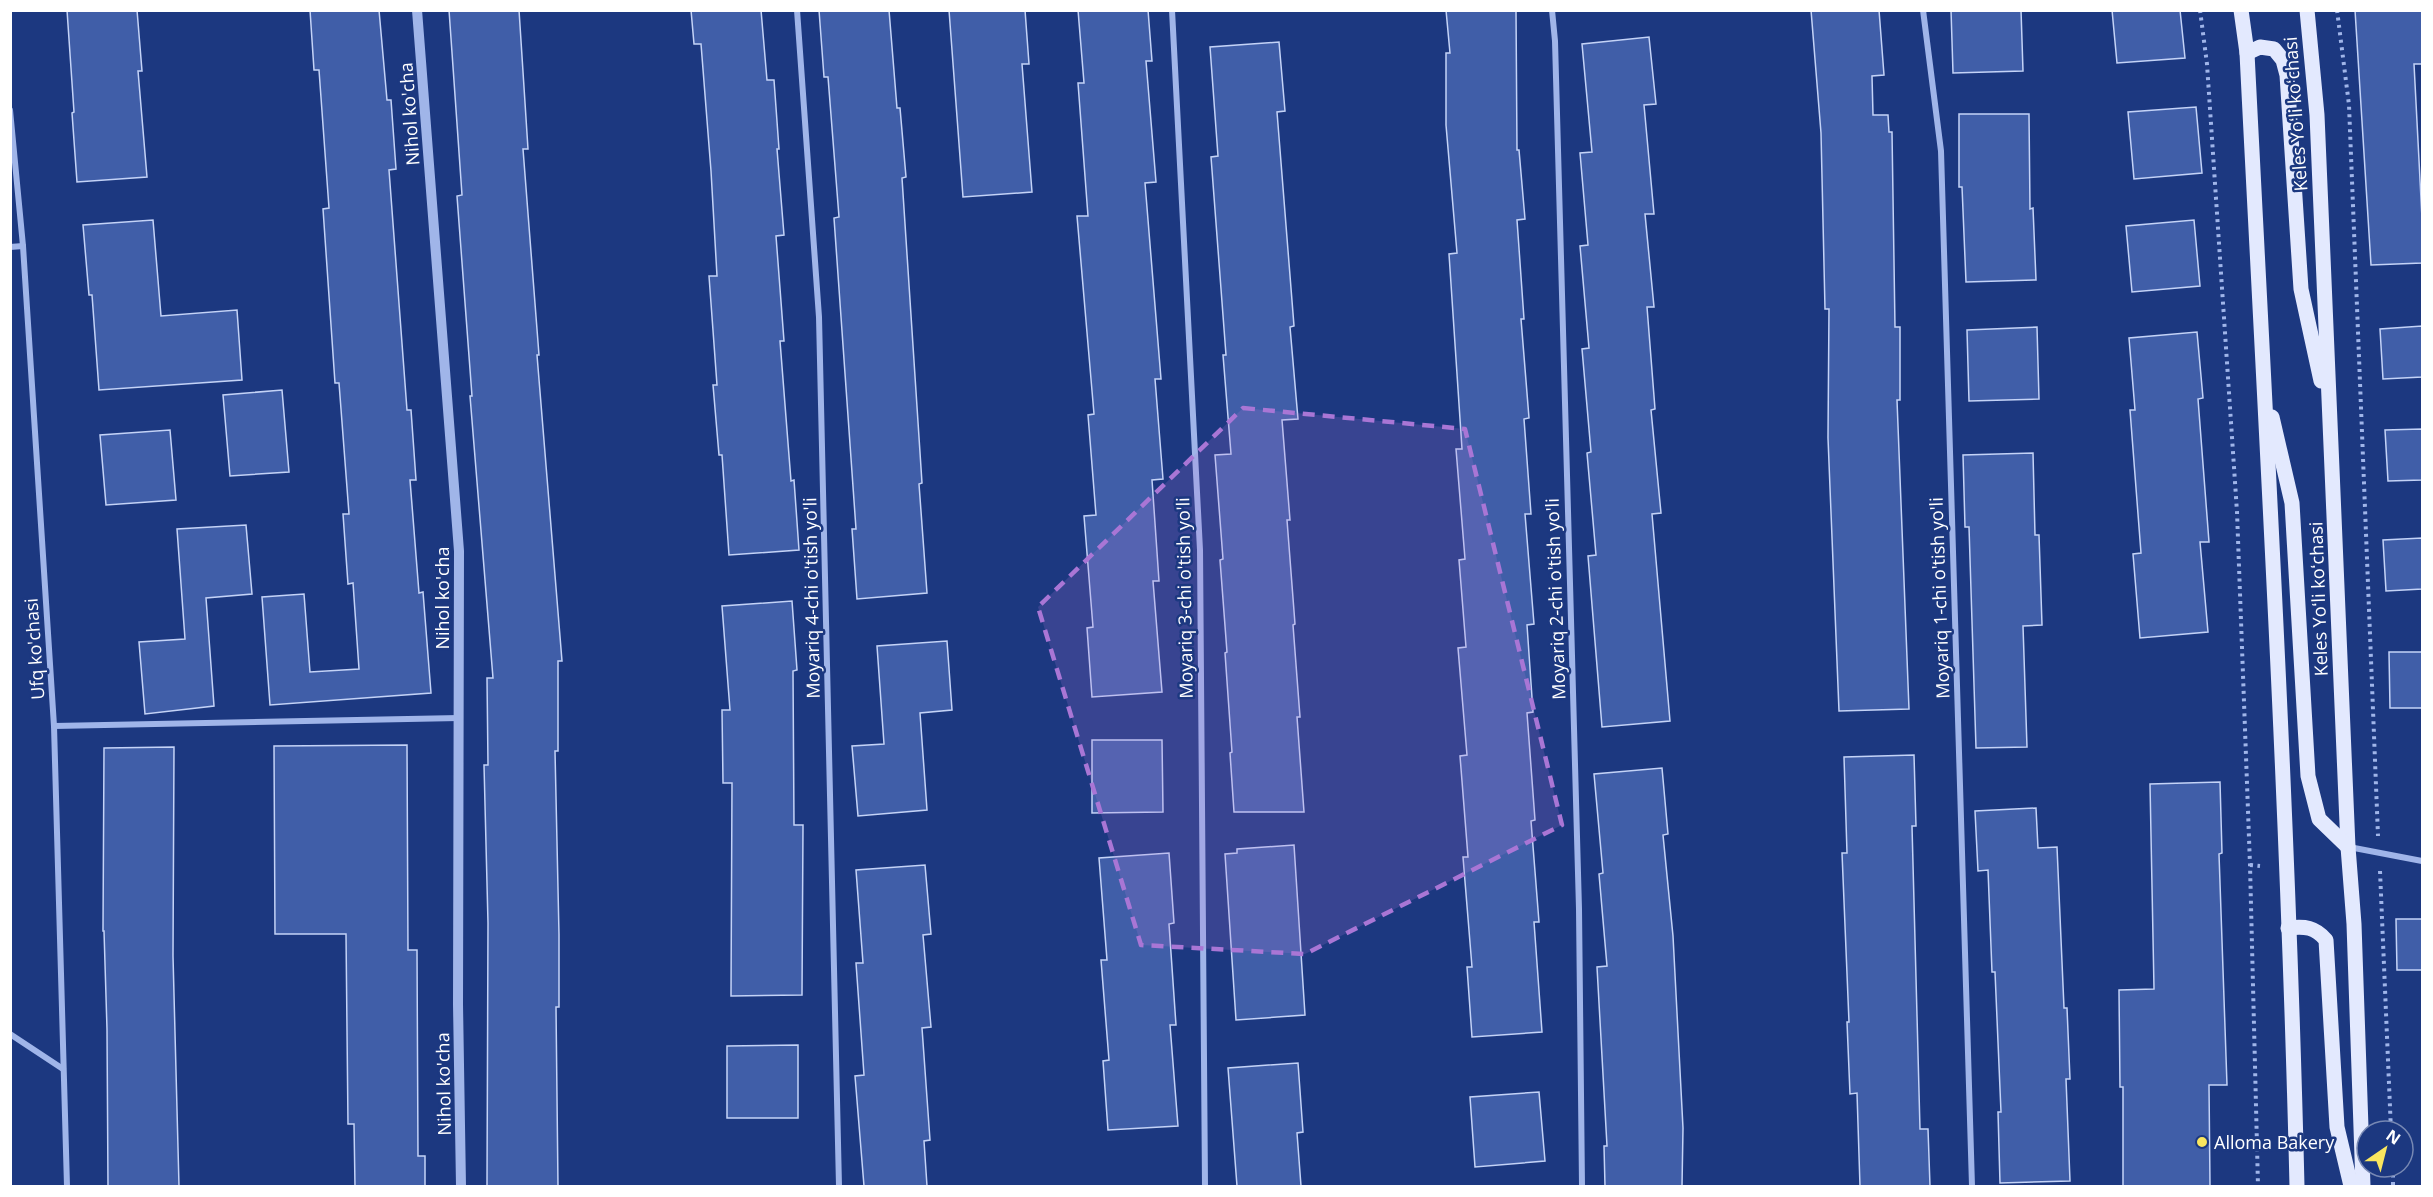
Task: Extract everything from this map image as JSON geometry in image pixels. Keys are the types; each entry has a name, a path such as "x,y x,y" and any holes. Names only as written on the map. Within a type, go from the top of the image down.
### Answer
{"main road":[{"path":"2241,10 2247,53 2263,376 2288,928 2297,1186"},
{"name":"Keles Yoʻli koʻchasi","path":"2307,10 2317,115 2348,847 2354,924 2363,1186"},
{"path":"2247,53 2260,47 2274,49 2283,60 2287,75 2301,289 2330,419"},
{"path":"2263,376 2292,503 2308,777 2319,819 2348,847"},
{"path":"2288,928 2302,926 2318,930 2326,940 2337,1127 2350,1186"},
{"path":"2296,1137 2305,1186"}],"street":[{"name":"Nihol ko'cha","path":"417,10 459,550 458,1004 461,1186"},
{"name":"Moyariq 4-chi o'tish yo'li","path":"797,10 819,316 839,1186"},
{"name":"Moyariq 3-chi o'tish yo'li","path":"1172,10 1200,550 1205,1186"},
{"name":"Moyariq 2-chi o'tish yo'li","path":"1552,10 1555,41 1579,909 1582,1186"},
{"name":"Moyariq 1-chi o'tish yo'li","path":"1923,10 1941,151 1972,1186"},
{"name":"Ufq ko'chasi","path":"10,110 23,246 54,726 67,1186"},
{"path":"10,247 23,246"},
{"path":"54,726 459,718"},
{"path":"2348,847 2422,861"},
{"path":"10,1034 63,1069"}],"path":[{"path":"2200,10 2207,64 2237,512 2250,865 2258,1186"},
{"path":"2337,10 2349,105 2390,1119"},
{"path":"2250,865 2260,866"}],"highlighted area":[{"path":"1243,408 1465,429 1562,825 1305,954 1141,945 1038,607"}],"building":[{"path":"67,10 137,10 142,71 138,71 147,177 77,182"},
{"path":"310,10 379,10 387,100 391,100 396,169 389,170 407,410 411,410 416,480 410,480 419,593 423,592 431,693 270,705 262,597 304,594 310,672 359,669 353,583 348,584 343,514 349,514 339,383 335,383 323,209 329,208 319,70 314,70"},
{"path":"449,10 519,10 528,149 523,149 562,661 558,661 558,751 555,751 559,934 559,1007 556,1007 558,1186 487,1186 488,923 484,765 488,765 487,678 493,678 470,396 472,396 457,196 462,195"},
{"path":"691,10 761,10 767,80 774,80 779,149 777,149 784,235 776,236 784,341 780,341 799,550 729,555 722,455 719,455 713,385 717,385 709,276 717,276 711,171 701,44 694,44"},
{"path":"819,10 889,10 897,108 900,108 906,177 902,178 927,593 857,599 852,529 856,529 834,218 839,217 828,77 824,77"},
{"path":"949,10 1025,10 1029,64 1022,64 1032,192 963,197"},
{"path":"1078,10 1148,10 1152,61 1146,61 1156,182 1145,183 1161,379 1155,379 1163,479 1152,480 1159,581 1153,581 1162,692 1092,697 1087,628 1093,627 1084,516 1096,515 1088,415 1094,414 1077,216 1088,216 1078,83 1084,83"},
{"path":"1446,10 1516,10 1517,150 1519,150 1525,219 1517,220 1524,319 1521,319 1529,418 1524,419 1531,514 1525,514 1534,624 1527,625 1533,712 1527,713 1535,820 1531,821 1539,922 1534,922 1542,1032 1472,1037 1467,967 1472,967 1463,857 1468,857 1460,756 1467,755 1458,648 1466,647 1459,560 1465,559 1456,449 1462,449 1449,254 1457,253 1446,125 1446,53 1450,53"},
{"path":"1811,10 1879,10 1884,75 1872,76 1873,115 1888,115 1889,132 1892,132 1895,327 1900,327 1900,400 1897,400 1909,709 1839,711 1828,438 1829,309 1825,309 1821,133"},
{"path":"1951,10 2021,10 2023,71 1953,73"},
{"path":"2112,10 2180,10 2185,58 2117,63"},
{"path":"2355,10 2422,10 2422,64 2414,64 2422,218 2422,263 2371,265"},
{"path":"1649,37 1656,104 1644,105 1654,214 1645,214 1654,307 1647,307 1655,409 1651,410 1661,513 1652,514 1670,721 1602,727 1588,556 1596,555 1587,453 1591,452 1582,349 1589,348 1580,246 1588,245 1580,153 1592,152 1582,44"},
{"path":"1279,42 1285,111 1277,112 1294,326 1290,327 1298,419 1282,420 1290,520 1287,520 1295,624 1293,625 1300,717 1297,717 1304,812 1234,812 1225,653 1227,652 1220,560 1223,559 1215,455 1231,454 1211,157 1218,156 1210,47"},
{"path":"2196,107 2202,173 2134,179 2128,112"},
{"path":"1959,114 2029,114 2030,209 2033,208 2036,280 1966,282 1962,187 1959,187"},
{"path":"153,220 161,316 237,310 242,380 99,390 92,295 89,295 83,225"},
{"path":"2194,220 2200,286 2132,292 2126,226"},
{"path":"2422,326 2422,377 2383,379 2380,329"},
{"path":"2037,327 2039,399 1969,401 1967,330"},
{"path":"2197,332 2203,398 2198,399 2209,542 2200,542 2208,632 2140,638 2133,554 2141,553 2130,410 2135,410 2129,338"},
{"path":"282,390 289,472 230,476 223,395"},
{"path":"2422,429 2422,480 2388,481 2385,430"},
{"path":"170,430 176,500 106,505 100,435"},
{"path":"2033,453 2035,535 2039,535 2042,625 2023,626 2027,747 1976,748 1969,527 1965,527 1963,455"},
{"path":"246,525 252,594 206,598 214,706 145,714 139,642 185,639 177,529"},
{"path":"2422,538 2422,589 2386,591 2383,540"},
{"path":"792,601 797,670 793,671 794,825 803,825 802,995 731,996 732,783 723,783 722,710 730,710 722,606"},
{"path":"947,641 952,710 920,713 927,810 858,816 852,746 884,744 877,646"},
{"path":"2389,652 2422,652 2422,708 2390,708"},
{"path":"1092,740 1162,740 1163,812 1092,813"},
{"path":"407,745 408,950 417,950 418,1156 425,1156 425,1186 355,1186 354,1124 348,1124 346,934 275,934 274,746"},
{"path":"174,747 173,956 179,1186 108,1186 107,1029 103,931 104,748"},
{"path":"1914,755 1916,826 1912,826 1920,1129 1928,1129 1930,1186 1860,1186 1857,1093 1850,1094 1847,1022 1849,1022 1842,853 1847,853 1844,757"},
{"path":"1662,768 1668,834 1663,835 1673,936 1683,1128 1682,1186 1605,1186 1604,1146 1607,1146 1597,967 1607,966 1599,874 1603,873 1594,774"},
{"path":"2220,782 2222,853 2219,854 2227,1085 2209,1085 2210,1186 2123,1186 2123,1087 2120,1087 2119,990 2154,989 2150,784"},
{"path":"2036,808 2038,848 2057,847 2064,1008 2067,1008 2070,1079 2066,1079 2070,1181 2000,1183 1998,1112 2001,1112 1995,972 1992,972 1988,870 1978,871 1975,811"},
{"path":"1294,845 1305,1015 1236,1020 1225,854 1237,853 1237,849"},
{"path":"1169,853 1174,923 1169,924 1176,1025 1170,1025 1178,1126 1108,1130 1103,1061 1109,1060 1101,960 1107,960 1099,858"},
{"path":"925,865 931,934 923,935 931,1027 922,1028 930,1140 924,1141 927,1186 864,1186 855,1076 864,1075 856,963 863,963 856,870"},
{"path":"2396,919 2422,919 2422,970 2397,970"},
{"path":"798,1045 798,1118 727,1118 727,1046"},
{"path":"1298,1063 1303,1132 1297,1133 1301,1186 1237,1186 1228,1068"},
{"path":"1539,1092 1545,1161 1475,1167 1470,1097"}],"place":[{"name":"Alloma Bakery","path":"2202,1142"}]}
